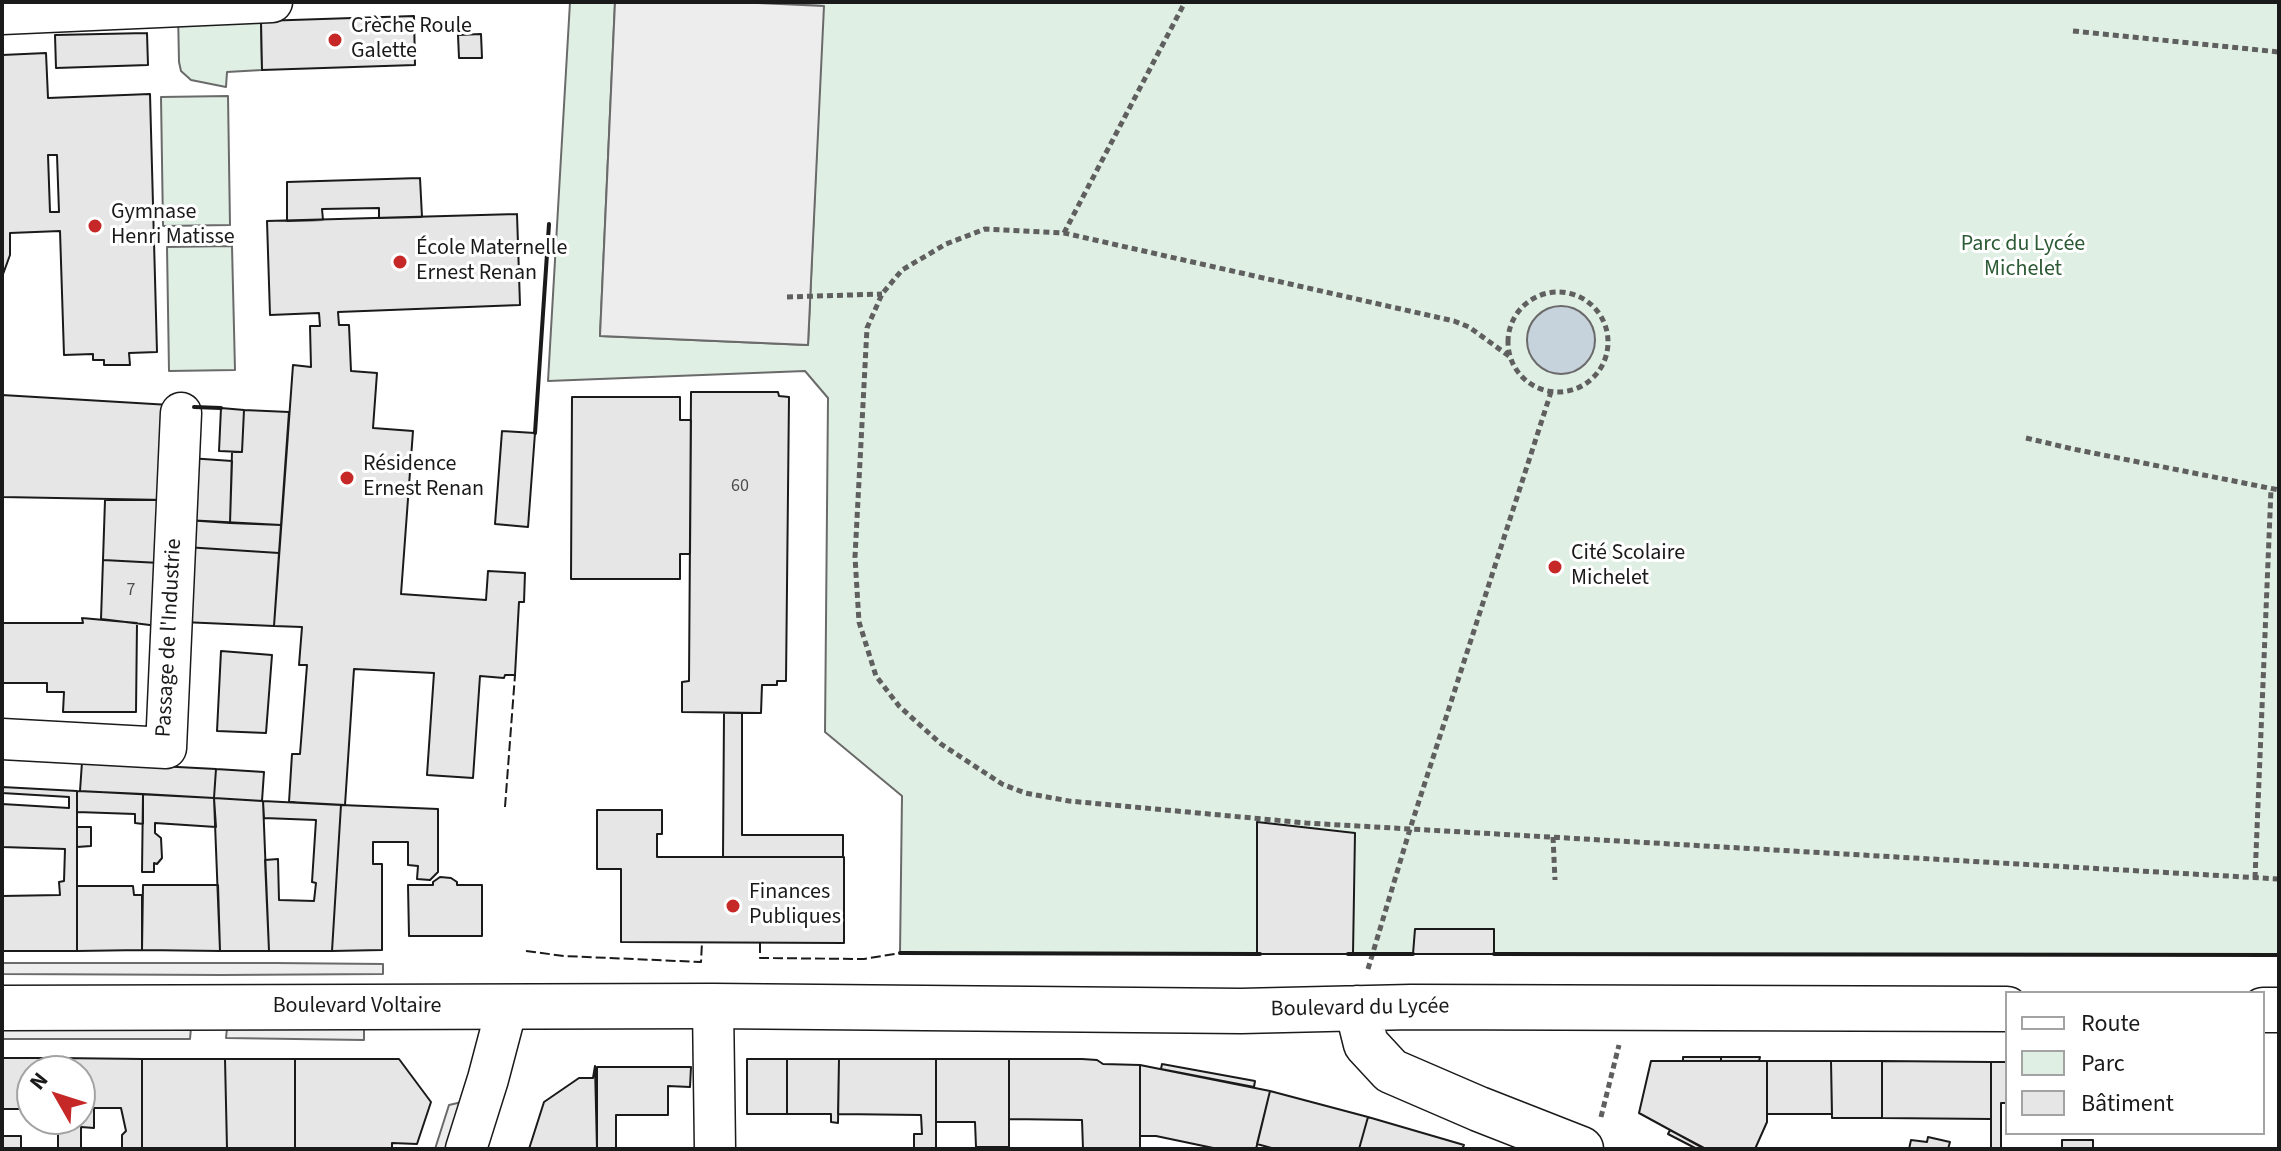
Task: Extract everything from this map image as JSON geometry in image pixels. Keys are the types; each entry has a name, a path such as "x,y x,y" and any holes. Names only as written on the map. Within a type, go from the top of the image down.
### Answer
{"main road":[{"name":"Boulevard du Lycée","path":"713,1006 1241,1011 1357,1008 2005,1009"},
{"name":"Boulevard Voltaire","path":"2,1008 713,1006"},
{"path":"1357,1008 1366,1044 1391,1071 1479,1109 1591,1135"}],"street":[{"path":"2,14 272,2"},
{"name":"Passage de l'Industrie","path":"2,739 166,748 181,413"},
{"path":"713,1006 715,1149"},
{"path":"466,1149 507,1007"}],"path":[{"path":"1064,233 1185,2"},
{"path":"2073,31 2279,52"},
{"path":"1509,356 1469,327 1454,321 1064,233 985,229 946,244 902,270 882,294 867,328 855,557 859,622 876,676 899,706 941,744 1002,784 1025,793 1069,801 1194,814 1410,829 2279,879"},
{"path":"1562,292 1591,304 1602,317 1607,333 1607,349 1603,364 1593,378 1581,387 1566,392 1551,392 1524,380 1509,356 1507,340 1510,324 1519,310 1546,293 1562,292"},
{"path":"787,297 882,294"},
{"path":"1357,1008 1410,829 1551,392"},
{"path":"2026,438 2279,490"},
{"path":"2255,878 2271,489"},
{"path":"1553,837 1555,880"},
{"path":"1591,1135 1628,1008"}],"green space":[{"name":"Parc du Lycée Michelet","path":"570,2 615,2 600,336 808,345 823,6 736,2 2279,2 2279,955 900,953 902,796 825,732 828,398 805,371 548,381"},
{"path":"178,13 261,21 262,70 227,72 226,87 191,80 181,71 179,62"},
{"path":"228,96 230,225 163,226 161,97"},
{"path":"232,246 235,370 169,371 167,247"}],"shaded area":[{"path":"615,2 824,6 808,345 600,336"},
{"path":"1568,306 1589,321 1595,340 1593,353 1585,364 1568,374 1554,374 1537,364 1529,353 1527,333 1537,316 1548,308"},
{"path":"2,963 383,964 383,974 2,974"},
{"path":"2,1028 191,1028 190,1039 2,1039"},
{"path":"227,1028 364,1028 364,1040 226,1038"},
{"path":"462,1102 446,1149 435,1149 449,1105"}],"building":[{"path":"414,16 415,65 262,70 261,21"},
{"path":"147,33 148,65 56,68 55,35"},
{"path":"481,34 482,58 459,58 458,35"},
{"path":"46,53 48,98 150,94 157,352 129,353 130,365 104,365 104,360 93,360 93,354 64,355 60,231 10,233 10,255 2,277 2,55","holes":["48,155 57,155 59,212 50,212"]},
{"path":"420,178 422,217 379,218 379,208 322,209 323,220 287,221 287,182"},
{"name":"Résidence Ernest Renan","path":"517,214 520,305 338,312 339,325 349,325 351,371 377,373 373,428 413,431 401,594 486,600 488,571 525,573 524,602 519,602 515,675 505,675 504,678 480,676 473,778 427,775 434,673 354,669 345,805 289,802 292,754 300,754 307,665 299,665 302,627 274,626 293,365 311,367 310,326 320,326 319,313 270,315 267,221"},
{"path":"691,392 778,392 779,396 789,397 786,681 777,681 777,685 762,685 761,713 682,712 682,682 689,681"},
{"path":"2,395 170,405 165,500 2,497"},
{"path":"572,397 680,397 680,420 691,420 690,554 680,554 680,579 571,579"},
{"path":"221,408 244,410 242,452 219,451"},
{"path":"244,410 289,412 281,525 230,523 232,452 242,452"},
{"path":"502,431 535,433 528,527 495,524"},
{"path":"189,458 232,461 230,523 186,520"},
{"path":"105,500 165,500 160,563 103,560"},
{"path":"186,520 281,525 279,553 185,547"},
{"path":"185,547 279,553 274,626 182,622"},
{"path":"103,560 160,563 158,626 101,619"},
{"path":"82,618 137,623 136,712 63,712 64,692 47,692 47,683 2,683 2,623 83,623"},
{"path":"221,651 272,655 266,733 217,731"},
{"path":"724,713 742,713 742,835 843,835 843,857 723,857"},
{"path":"82,762 216,769 214,798 80,791"},
{"path":"216,769 264,772 262,801 214,798"},
{"path":"2,787 77,791 77,951 2,951 2,896 60,895 59,882 64,881 65,849 2,847 2,804 69,808 69,797 2,793"},
{"path":"77,791 143,794 143,824 135,823 135,814 77,812"},
{"path":"143,794 214,798 216,827 155,823 155,833 161,838 162,858 157,864 154,863 154,872 142,872"},
{"path":"214,798 263,801 269,951 220,951"},
{"path":"263,801 341,805 332,951 269,951 265,860 278,859 279,900 314,901 316,883 312,882 316,820 264,818"},
{"path":"341,805 438,809 438,872 430,880 417,879 418,866 408,865 408,842 373,842 373,864 382,864 382,950 332,951"},
{"name":"Finances Publiques","path":"597,810 662,810 662,834 657,834 657,857 844,857 844,943 621,942 621,869 597,869"},
{"path":"1257,822 1355,833 1353,954 1257,954"},
{"path":"77,827 91,827 91,846 77,847"},
{"path":"440,877 451,878 457,885 482,885 482,936 409,936 408,885 433,885"},
{"path":"143,885 218,885 220,951 142,950"},
{"path":"77,886 133,886 134,895 142,895 142,950 77,951"},
{"path":"1415,929 1494,929 1494,954 1413,954"},
{"path":"1683,1057 1721,1057 1721,1061 1683,1061"},
{"path":"1721,1057 1760,1057 1759,1061 1721,1061"},
{"path":"2,1058 16,1058 16,1109 2,1109"},
{"path":"96,1058 142,1059 142,1149 122,1149 122,1135 126,1131 121,1108 96,1108"},
{"path":"142,1059 225,1059 227,1148 142,1148"},
{"path":"225,1059 295,1059 295,1149 227,1149"},
{"path":"295,1059 399,1059 431,1102 417,1144 392,1143 392,1149 295,1149"},
{"path":"747,1059 787,1059 787,1114 747,1114"},
{"path":"787,1059 839,1059 838,1123 831,1122 831,1114 787,1114"},
{"path":"839,1059 936,1059 936,1149 914,1149 914,1134 922,1134 921,1115 838,1114"},
{"path":"936,1059 1009,1059 1009,1147 976,1147 975,1122 936,1122"},
{"path":"1009,1059 1082,1059 1097,1060 1103,1064 1140,1065 1140,1149 1083,1149 1082,1120 1009,1119"},
{"path":"1651,1061 1767,1061 1767,1122 1755,1149 1705,1149 1639,1113"},
{"path":"1767,1061 1831,1061 1832,1114 1767,1114"},
{"path":"1831,1061 1882,1061 1882,1118 1832,1118"},
{"path":"1882,1061 1991,1062 1991,1119 1882,1118"},
{"path":"1991,1062 2005,1062 2001,1149 1991,1149"},
{"path":"1162,1064 1255,1081 1254,1087 1161,1069"},
{"path":"1140,1065 1270,1091 1256,1149 1218,1149 1156,1136 1140,1136"},
{"path":"595,1066 597,1149 529,1149 544,1102 579,1078 593,1078"},
{"path":"597,1067 691,1067 690,1087 668,1086 668,1115 616,1115 616,1149 597,1149"},
{"path":"1270,1091 1368,1117 1359,1149 1275,1149 1257,1144"},
{"path":"1368,1117 1464,1145 1462,1149 1359,1149"},
{"path":"1670,1130 1704,1149 1697,1149 1668,1134"},
{"path":"58,1135 81,1135 81,1149 58,1149"},
{"path":"2,1136 21,1136 21,1149 2,1149"},
{"path":"1928,1137 1950,1142 1948,1149 1909,1149 1911,1140 1927,1142"},
{"path":"2062,1140 2093,1140 2093,1149 2062,1149"}],"fence":[{"path":"505,807 515,675"},
{"path":"526,951 564,956 701,962 702,942"},
{"path":"760,943 760,958 864,959 900,953"}],"wall":[{"path":"535,433 549,224"},
{"path":"194,407 221,408"},
{"path":"900,953 1260,954"},
{"path":"1348,954 1413,954"},
{"path":"1494,954 2279,955"}],"place":[{"name":"Crèche Roule Galette","path":"335,40"},
{"name":"Gymnase Henri Matisse","path":"95,226"},
{"name":"École Maternelle Ernest Renan","path":"400,262"},
{"name":"Résidence Ernest Renan","path":"347,478"},
{"name":"Cité Scolaire Michelet","path":"1555,567"},
{"name":"Finances Publiques","path":"733,906"}]}
